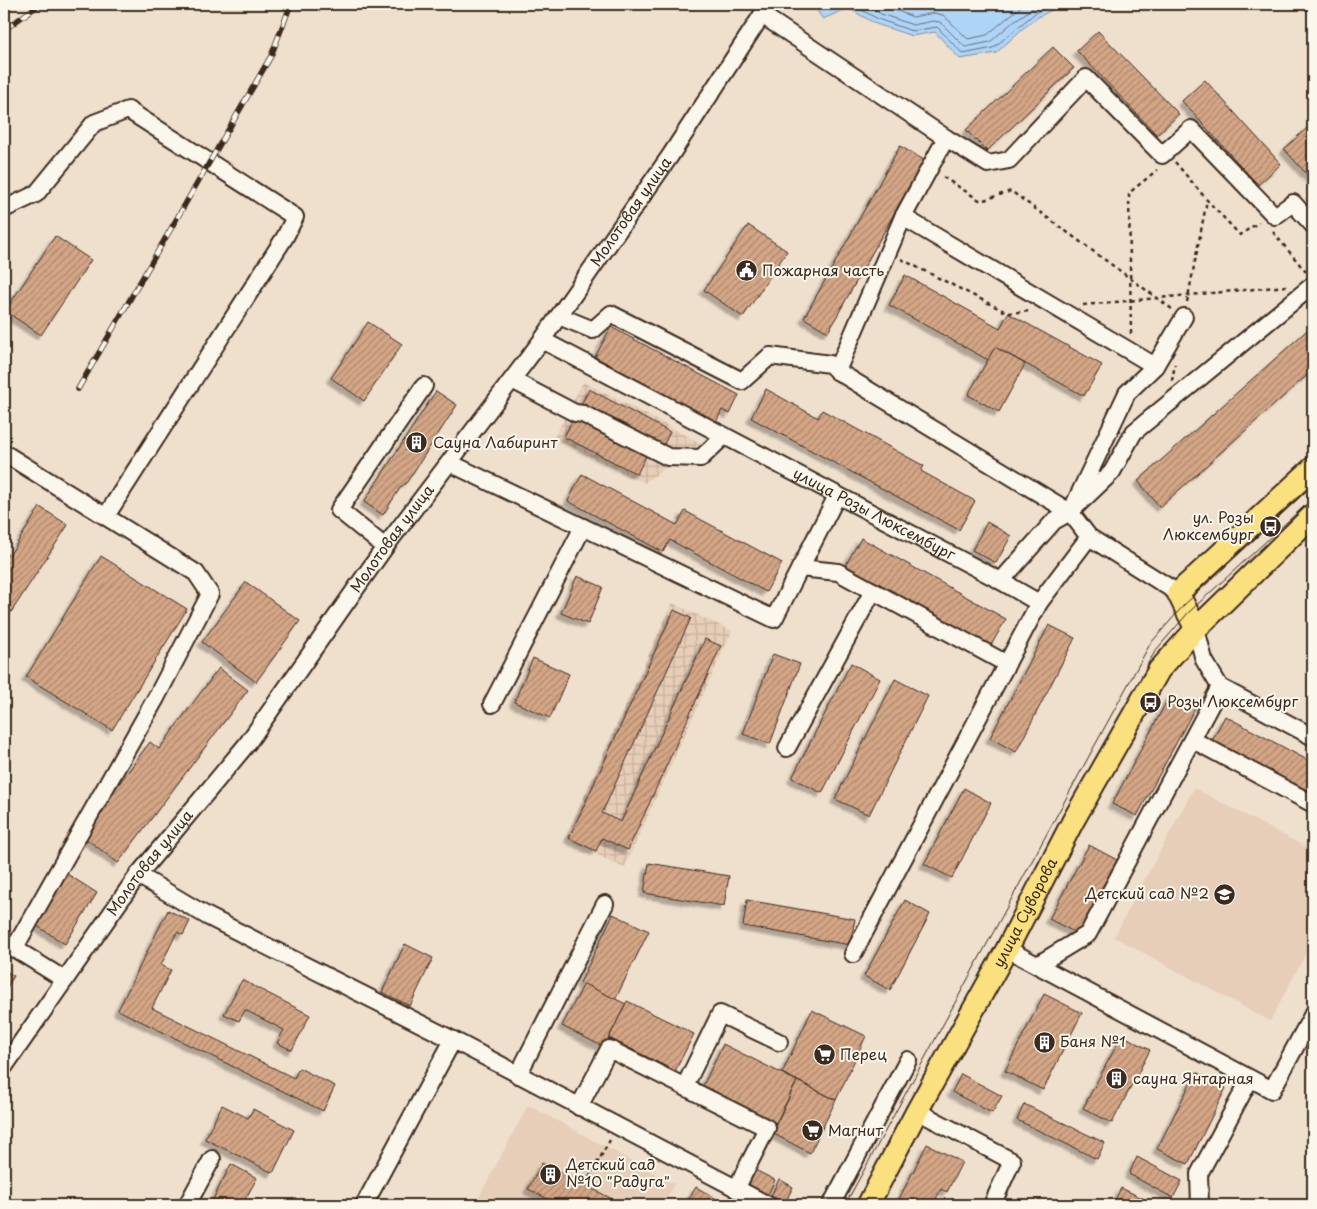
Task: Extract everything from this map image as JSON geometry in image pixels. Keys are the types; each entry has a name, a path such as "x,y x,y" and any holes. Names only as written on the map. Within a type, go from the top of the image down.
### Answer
{"main road":[{"path":"1196,629 1178,593 1313,468"},
{"name":"улица Суворова","path":"868,1205 917,1111 1007,949 1073,821 1159,670 1196,629 1313,515"}],"street":[{"path":"766,10 946,138 988,164 1009,160 1086,78 1162,155 1191,129 1275,216 1294,203 1313,226"},
{"name":"Молотовая улица","path":"4,1067 138,875 247,744 386,547 542,340 670,156 766,10"},
{"path":"4,209 36,194 94,123 128,110 295,217 285,237 106,516"},
{"path":"837,371 903,217 946,138"},
{"path":"903,217 1155,366"},
{"path":"1001,581 1054,521 1070,512 1112,472 1134,432 1310,279"},
{"path":"559,316 593,330 611,314 742,381 770,356 830,364 837,371 1070,512 1090,537 1178,593"},
{"path":"1070,512 1127,393 1155,366 1184,317"},
{"name":"улица Розы Люксембург","path":"542,340 1001,581 1039,603"},
{"path":"512,380 575,413 582,414 668,457 701,458 724,436"},
{"path":"386,547 338,510 424,386"},
{"path":"4,453 196,573 210,594 156,698 9,945 65,980"},
{"path":"450,462 774,619 837,496"},
{"path":"492,704 583,527"},
{"path":"853,954 1039,603 1090,537"},
{"path":"800,568 838,572 1007,664"},
{"path":"787,748 873,591"},
{"path":"1196,629 1204,660 1220,687 1313,737"},
{"path":"1037,965 1088,934 1220,687"},
{"path":"1193,740 1313,804"},
{"path":"138,875 207,916 453,1040 768,1205"},
{"path":"518,1075 605,904"},
{"path":"1007,949 1272,1090 1313,1014"},
{"path":"685,1086 720,1014 779,1042"},
{"path":"364,1205 453,1040"},
{"path":"579,1107 610,1049 767,1128 736,1189"},
{"path":"831,1205 908,1060"},
{"path":"1200,1205 1199,1174 1250,1079"},
{"path":"917,1111 1012,1161 992,1205"},
{"path":"187,1205 212,1159"}],"path":[{"path":"1171,157 1207,200 1240,235 1262,220"},
{"path":"929,168 981,201 1011,191 1184,317"},
{"path":"1132,352 1129,193 1157,169"},
{"path":"1268,227 1310,279"},
{"path":"888,252 1008,313 1294,285"},
{"path":"585,1185 617,1127"}],"shaded area":[{"path":"583,382 701,443 644,483 554,438"},
{"path":"672,603 732,631 624,868 565,839"},
{"name":"Детский сад №2","path":"1194,788 1313,851 1313,940 1270,1021 1114,937"},
{"path":"528,1105 674,1184 663,1205 475,1205"}],"water":[{"path":"812,4 1059,4 1021,30 996,53 960,59 935,32 912,36 876,24 848,8 823,19"}],"building":[{"path":"1098,31 1179,114 1157,135 1077,51"},
{"path":"1053,47 1074,68 987,151 966,130"},
{"path":"1205,80 1281,164 1258,185 1182,101"},
{"path":"1308,127 1313,133 1313,181 1284,149"},
{"path":"900,146 924,160 828,332 804,318"},
{"name":"Пожарная часть","path":"748,225 787,251 743,317 704,290"},
{"path":"55,236 91,260 41,335 5,311"},
{"path":"905,275 1000,328 1008,313 1102,365 1084,396 995,347 988,360 889,305"},
{"path":"368,322 402,344 364,401 331,378"},
{"path":"1313,325 1313,370 1160,507 1138,481"},
{"path":"611,327 739,395 730,414 722,410 716,422 595,357"},
{"path":"995,347 1025,364 999,412 968,395"},
{"path":"589,389 670,432 663,446 582,403"},
{"path":"766,389 818,418 822,410 924,466 921,471 975,501 959,530 751,418"},
{"name":"Сауна Лабиринт","path":"436,391 457,405 383,515 364,502"},
{"path":"573,419 646,456 637,474 564,437"},
{"path":"582,474 677,525 685,511 782,563 766,592 670,540 663,552 568,501"},
{"path":"40,507 68,525 4,623 4,552 9,556"},
{"path":"987,522 1011,536 996,563 972,550"},
{"path":"861,538 1006,619 990,647 845,566"},
{"path":"101,556 187,609 112,730 26,677"},
{"path":"577,576 603,587 588,624 561,613"},
{"path":"246,582 300,621 256,682 202,642"},
{"path":"674,610 691,618 602,813 621,822 705,639 721,646 628,850 602,838 596,851 569,838"},
{"path":"1049,625 1075,638 1016,752 990,738"},
{"path":"773,654 800,664 770,744 743,734"},
{"path":"533,658 569,674 550,718 514,702"},
{"path":"851,663 880,679 822,793 792,778"},
{"path":"219,668 248,690 118,863 81,835 150,742 159,749"},
{"path":"895,679 928,696 869,815 835,799"},
{"path":"1170,695 1195,708 1137,816 1112,804"},
{"path":"1225,716 1313,763 1313,797 1211,743"},
{"path":"964,788 991,803 952,878 924,864"},
{"path":"1089,845 1117,860 1078,934 1049,919"},
{"path":"649,863 729,876 724,906 644,893"},
{"path":"64,872 97,893 65,944 31,922"},
{"path":"747,900 855,919 850,945 743,926"},
{"path":"905,900 930,914 890,990 864,976"},
{"path":"168,910 190,921 183,935 177,932 161,965 171,970 152,1008 294,1078 299,1068 335,1086 323,1111 118,1010"},
{"path":"613,914 649,931 615,1000 580,983"},
{"path":"405,944 433,958 410,1006 382,992"},
{"path":"4,970 14,976 4,992"},
{"path":"242,980 310,1015 292,1050 277,1043 284,1030 245,1010 239,1021 224,1014"},
{"path":"584,984 626,1004 604,1047 562,1026"},
{"name":"Баня №1","path":"1044,994 1082,1013 1043,1090 1005,1071"},
{"path":"627,1001 694,1034 675,1071 609,1038"},
{"name":"Перец","path":"812,1010 866,1036 836,1100 782,1073"},
{"name":"сауна Янтарная","path":"1122,1035 1150,1050 1112,1123 1083,1108"},
{"path":"723,1044 797,1081 776,1123 703,1086"},
{"path":"1196,1072 1226,1088 1188,1164 1157,1149"},
{"path":"961,1074 1002,1096 992,1113 952,1092"},
{"path":"797,1081 836,1100 810,1153 772,1133"},
{"path":"1024,1104 1105,1143 1097,1159 1017,1120"},
{"path":"222,1105 248,1118 253,1109 294,1130 273,1173 205,1139"},
{"path":"927,1144 962,1162 947,1192 941,1189 933,1205 896,1205"},
{"path":"1137,1157 1182,1181 1173,1198 1129,1174"},
{"name":"Детский сад №10 \"Радуга\"","path":"542,1163 624,1205 560,1205 528,1189"},
{"path":"231,1164 257,1178 242,1205 210,1205"},
{"path":"751,1168 775,1180 766,1199 742,1187"},
{"path":"779,1179 793,1187 785,1203 771,1196"},
{"path":"696,1187 727,1205 685,1205"},
{"path":"1121,1188 1157,1205 1121,1205 1114,1202"}],"tram line":[{"path":"845,1205 1150,644 1184,605 1313,485"},
{"path":"1147,665 1156,650 1188,613 1313,498"}],"railway":[{"path":"4,30 40,4"},
{"path":"78,389 271,56 291,4"}],"place":[{"name":"Пожарная часть","path":"746,271"},
{"name":"Сауна Лабиринт","path":"417,443"},
{"name":"ул. Розы Люксембург","path":"1270,527"},
{"name":"Розы Люксембург","path":"1151,702"},
{"name":"Детский сад №2","path":"1225,894"},
{"name":"Баня №1","path":"1044,1042"},
{"name":"Перец","path":"824,1055"},
{"name":"сауна Янтарная","path":"1117,1079"},
{"name":"Магнит","path":"812,1131"},
{"name":"Детский сад №10 \"Радуга\"","path":"550,1174"}]}
